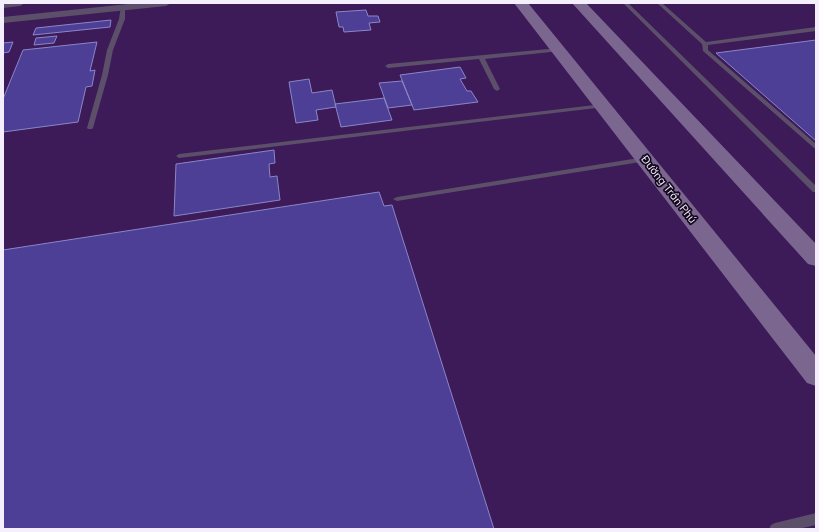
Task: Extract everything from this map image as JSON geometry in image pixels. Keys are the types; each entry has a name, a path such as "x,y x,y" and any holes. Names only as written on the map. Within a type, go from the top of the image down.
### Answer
{"main road":[{"name":"Đường Trần Phú","path":"521,3 816,375"},
{"path":"579,3 816,258"}],"street":[{"path":"3,5 20,3"},
{"path":"3,20 166,3"}],"lane":[{"path":"625,3 816,190"},
{"path":"659,3 705,44 705,50 816,147"},
{"path":"90,128 105,75 110,50 122,19 123,7"},
{"path":"705,44 816,28"},
{"path":"388,66 559,50"},
{"path":"481,57 497,89"},
{"path":"179,156 603,106"},
{"path":"397,199 645,159"},
{"path":"775,529 816,519"}],"shaded area":[{"path":"3,3 816,3 816,529 3,529"}],"building":[{"path":"366,10 368,16 378,16 380,22 369,23 371,30 344,32 343,27 339,27 336,12"},
{"path":"111,20 110,27 33,35 36,28"},
{"path":"57,36 54,43 34,45 36,38"},
{"path":"816,40 816,141 716,53"},
{"path":"13,42 9,52 3,53 3,43"},
{"path":"97,42 90,71 95,70 92,86 86,87 78,122 3,132 3,99 23,50"},
{"path":"460,67 466,78 460,79 467,91 471,91 478,102 414,110 400,75"},
{"path":"309,79 312,93 332,90 336,107 316,110 318,120 296,123 289,82"},
{"path":"402,81 412,105 388,108 379,83"},
{"path":"384,98 392,120 341,127 335,104"},
{"path":"274,150 275,163 269,164 270,177 277,176 280,200 174,216 176,164"},
{"path":"379,192 384,206 392,205 494,529 3,529 3,250"}]}
